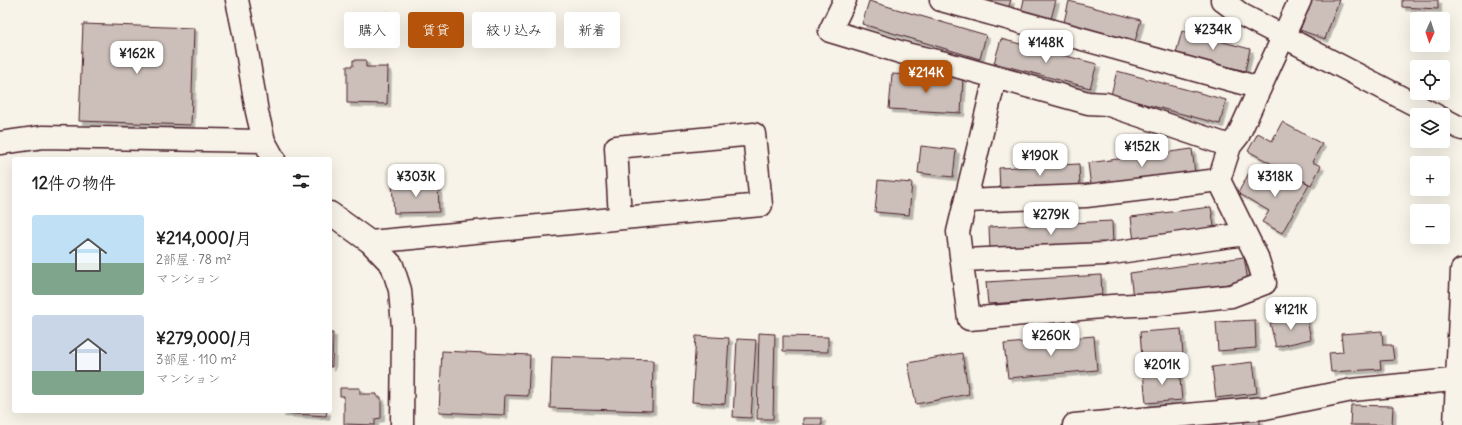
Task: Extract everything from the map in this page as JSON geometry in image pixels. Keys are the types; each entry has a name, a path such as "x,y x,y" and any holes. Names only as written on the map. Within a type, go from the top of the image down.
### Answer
{"main road":[{"path":"0,143 44,137 269,150 257,112 237,0"},
{"path":"845,0 830,31 910,55 945,63 1088,103 1106,104 1230,146"},
{"path":"941,0 1260,88"},
{"path":"1222,0 1242,15 1422,108"},
{"path":"996,78 958,232 969,319 1112,306 1158,304 1231,296 1265,283 1257,257 1219,180 1230,146 1238,136 1300,0"},
{"path":"1450,123 1462,129"},
{"path":"370,242 761,205 754,134 616,147 620,218"},
{"path":"966,200 1086,196 1219,180"},
{"path":"332,214 370,242 392,265 400,290 403,327 402,425"},
{"path":"962,260 1105,254 1245,234"},
{"path":"1455,425 1460,379 1462,270"},
{"path":"1074,425 1264,408 1352,390 1460,379"}],"building":[{"path":"974,0 1011,0 1008,9"},
{"path":"1024,0 1056,0 1051,19 1021,12"},
{"path":"1311,0 1339,0 1325,39 1300,30"},
{"path":"1402,0 1438,0 1438,9 1402,7"},
{"path":"869,1 986,35 980,59 862,24"},
{"path":"1069,1 1141,20 1134,45 1063,26"},
{"path":"83,24 194,28 191,125 79,121"},
{"path":"1182,31 1250,49 1245,71 1176,53"},
{"path":"1001,39 1097,64 1090,88 994,63"},
{"path":"353,60 366,60 366,67 388,67 387,104 347,103 347,66 353,66"},
{"path":"1117,71 1226,100 1220,124 1111,95"},
{"path":"892,74 963,78 961,113 889,109"},
{"path":"1282,122 1322,144 1312,162 1321,166 1311,185 1248,151 1258,133 1272,141"},
{"path":"921,146 956,150 953,177 918,173"},
{"path":"1192,149 1195,173 1091,187 1088,163"},
{"path":"1079,164 1080,187 1000,190 999,168"},
{"path":"1249,173 1272,187 1279,175 1290,181 1293,176 1309,184 1282,233 1262,222 1269,211 1238,193"},
{"path":"878,180 912,183 909,215 875,212"},
{"path":"438,183 439,212 394,213 392,184"},
{"path":"1211,207 1215,232 1134,242 1131,217"},
{"path":"1112,221 1113,244 990,250 989,227"},
{"path":"1244,257 1248,281 1133,298 1130,273"},
{"path":"1101,275 1102,297 988,304 986,282"},
{"path":"1306,315 1311,339 1276,347 1270,323"},
{"path":"1255,320 1256,348 1218,351 1216,322"},
{"path":"1181,329 1183,355 1142,358 1140,332"},
{"path":"1382,331 1383,345 1392,345 1394,360 1380,361 1381,369 1331,372 1329,353 1343,352 1341,334"},
{"path":"332,333 333,333 332,367"},
{"path":"759,333 775,334 773,419 757,419"},
{"path":"696,336 729,338 725,404 692,402"},
{"path":"783,336 828,337 828,352 783,351"},
{"path":"1094,336 1097,370 1008,378 1004,344"},
{"path":"737,339 756,340 751,418 733,417"},
{"path":"442,351 530,355 528,396 505,395 504,415 439,412"},
{"path":"962,353 969,394 916,404 908,363"},
{"path":"552,357 653,360 652,411 550,408"},
{"path":"1253,362 1257,393 1216,398 1212,367"},
{"path":"1179,369 1182,400 1146,403 1143,372"},
{"path":"340,388 360,388 360,394 377,394 377,397 381,397 381,418 375,419 375,425 344,424 344,396 340,396"},
{"path":"1351,405 1393,406 1392,425 1350,425"},
{"path":"281,413 327,413 326,416"},
{"path":"803,418 822,418 822,425 803,425"},
{"path":"1244,419 1260,419 1260,425 1244,425"}]}
